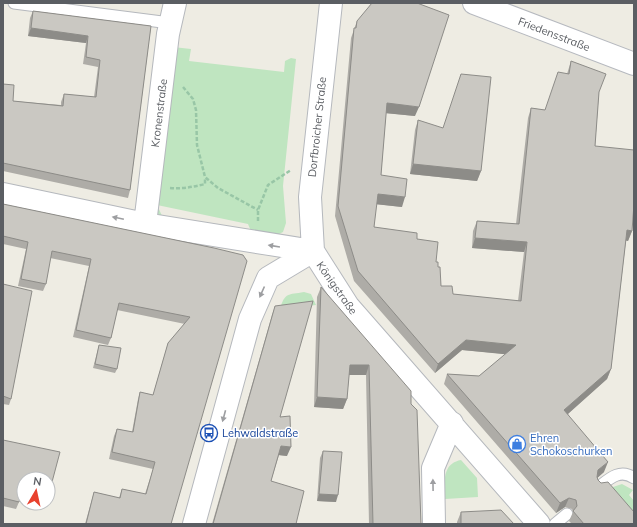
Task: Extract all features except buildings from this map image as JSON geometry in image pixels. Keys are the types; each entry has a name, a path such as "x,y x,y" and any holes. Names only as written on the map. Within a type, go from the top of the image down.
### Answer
{"street":[{"name":"Dorfbroicher Straße","path":"313,251 310,196 331,3"},
{"name":"Friedensstraße","path":"474,3 634,64"},
{"name":"Kronenstraße","path":"145,224 165,64 173,13"},
{"name":"Königstraße","path":"3,194 145,224 313,251 348,306 539,524"},
{"path":"194,524 250,319 268,278 313,251"},
{"path":"434,524 433,468 452,423"}],"lane":[{"path":"14,3 173,13"},
{"path":"600,486 613,476 629,474 634,478"},
{"path":"555,524 567,514"}],"path":[{"path":"150,183 172,188 186,188 204,184 205,178 197,145 196,110 193,99 175,79 165,64"},
{"path":"258,243 258,210 268,185 315,155"},
{"path":"205,178 218,188 258,210"}],"green space":[{"path":"173,47 191,49 189,61 284,72 285,61 291,58 296,59 283,186 286,223 283,232 275,236 253,236 248,224 157,205 163,218 150,217"},
{"path":"304,292 311,294 316,305 280,309 288,295"},
{"path":"461,460 477,478 478,497 445,499 445,481 447,470 455,462"},
{"path":"622,484 633,490 629,495 634,501 634,520 607,489"}],"place":[{"name":"Lehwaldstraße","path":"209,433"},
{"name":"Ehren Schokoschurken","path":"517,444"}]}
